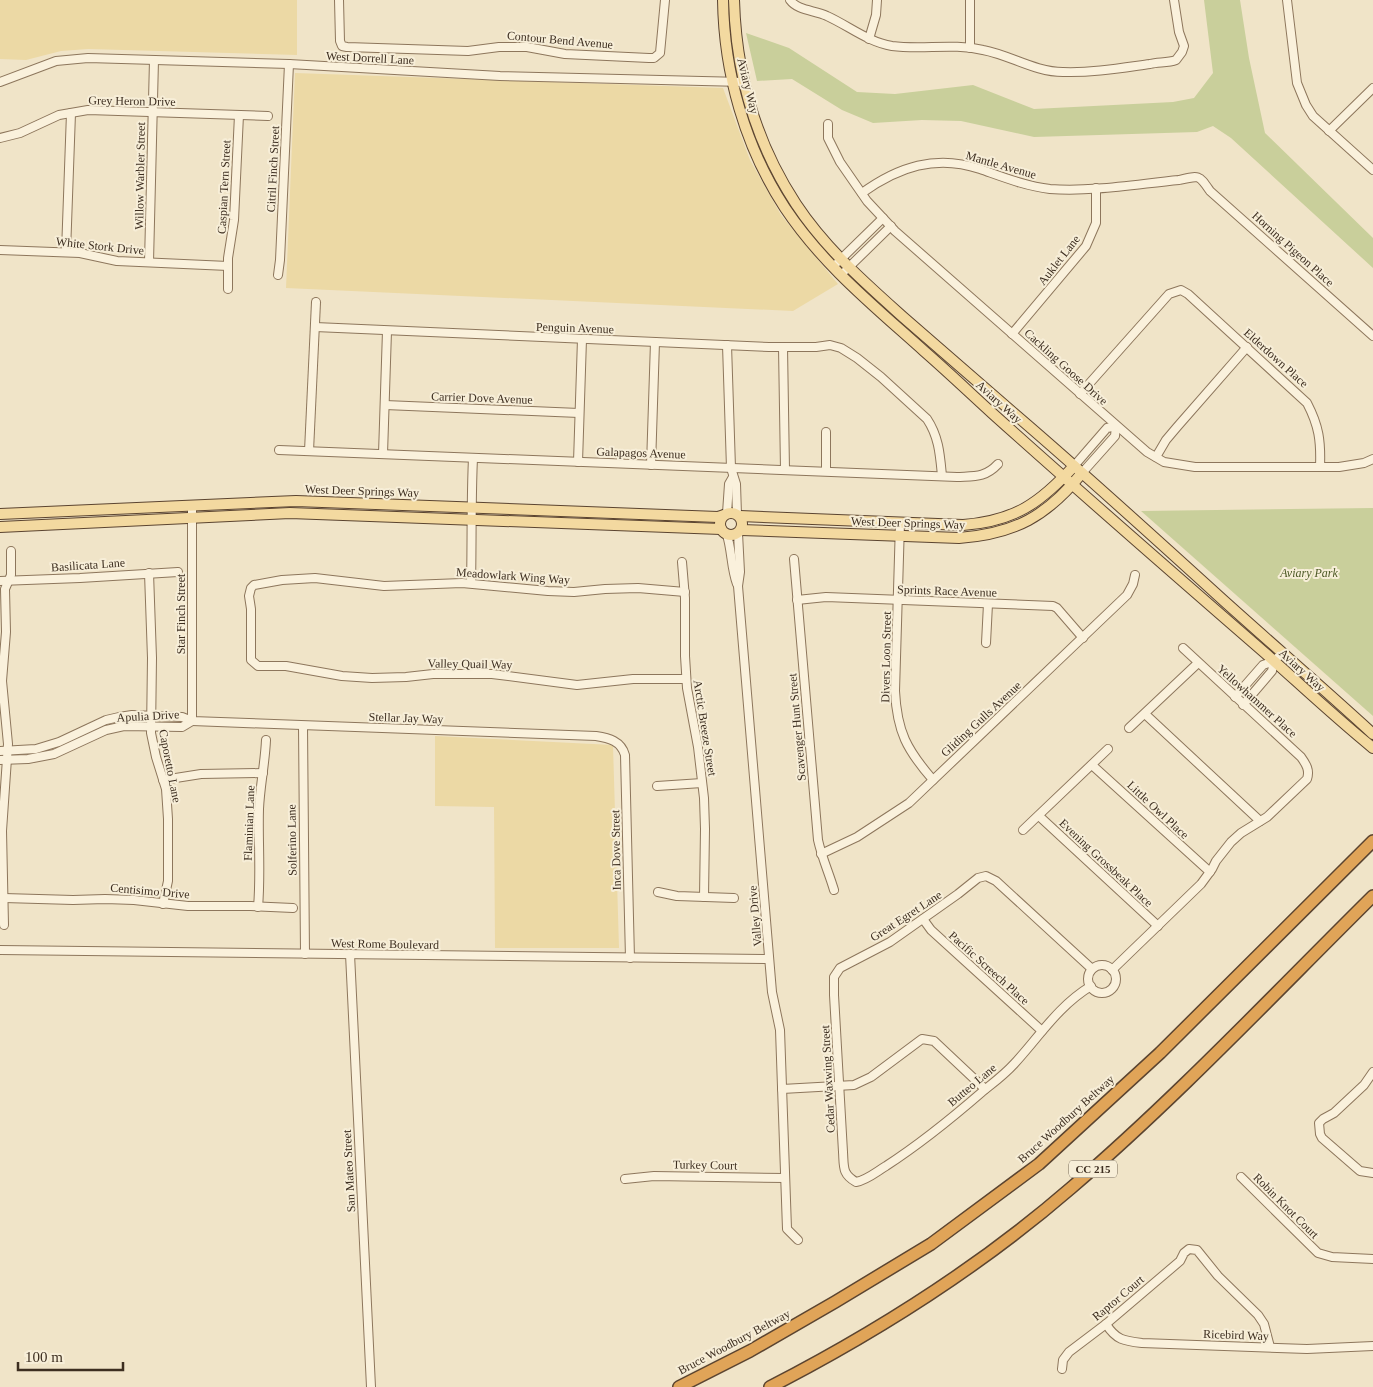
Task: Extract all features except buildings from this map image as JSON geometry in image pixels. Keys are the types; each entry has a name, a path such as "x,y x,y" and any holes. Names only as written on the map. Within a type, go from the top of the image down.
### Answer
{"highway":[{"name":"Bruce Woodbury Beltway","path":"679,1387 702,1377 836,1302 931,1244 1039,1164 1160,1053 1373,841"},
{"name":"CC 215","path":"770,1387 869,1332 926,1295 1026,1225 1056,1201 1126,1139 1373,896"},
{"path":"672,1387 702,1377"}],"main road":[{"name":"Aviary Way","path":"722,0 725,38 732,82 750,141 770,184 797,225 837,272 1073,485 1373,748"},
{"name":"Aviary Way","path":"734,0 736,40 743,82 760,133 776,169 809,222 841,259 888,303 1082,473 1373,734"},
{"name":"West Deer Springs Way","path":"0,527 290,513 732,515 900,523 982,524 1020,512 1035,503 1074,466"},
{"name":"West Deer Springs Way","path":"740,532 959,538 993,534 1018,526 1036,517 1062,497 1082,473"},
{"name":"West Deer Springs Way","path":"0,514 296,501 724,532"},
{"path":"732,515 743,523 740,532 735,535 724,532 720,522 732,515"}],"street":[{"name":"Contour Bend Avenue","path":"339,0 341,44 347,47 457,51 498,47 527,47 565,54 649,58 658,56 661,49 665,0"},
{"path":"869,39 876,15 877,0"},
{"path":"970,0 970,48"},
{"path":"792,2 828,16 869,39 886,45 970,48 1004,55 1038,68 1062,72 1104,70 1171,62 1179,57 1184,46 1179,32 1174,0"},
{"path":"1287,0 1296,73 1301,94 1313,116 1373,170"},
{"name":"West Dorrell Lane","path":"0,82 44,65 72,59 88,58 289,64 500,76 743,82"},
{"name":"Willow Warbler Street","path":"149,262 154,60"},
{"name":"Citril Finch Street","path":"278,274 289,64"},
{"path":"1329,131 1373,88"},
{"name":"Grey Heron Drive","path":"0,138 20,134 50,119 71,113 94,110 268,116"},
{"path":"66,252 71,113"},
{"name":"Caspian Tern Street","path":"228,290 228,266 234,220 238,115"},
{"name":"Cackling Goose Drive","path":"828,124 828,138 832,147 862,193 883,218 1116,426 1142,448 1164,462 1195,467 1320,467 1350,466 1373,459"},
{"name":"Mantle Avenue","path":"862,193 882,179 903,169 922,164 943,163 967,165 1008,180 1041,188 1077,190 1180,180 1191,177 1200,178"},
{"name":"Horning Pigeon Place","path":"1200,178 1210,191 1373,336"},
{"name":"Auklet Lane","path":"1012,334 1086,246 1096,223 1096,188"},
{"path":"837,272 841,259 883,218"},
{"path":"837,272 849,267 891,226"},
{"name":"White Stork Drive","path":"0,250 66,252 112,260 228,266"},
{"name":"Elderdown Place","path":"1080,394 1169,294 1181,290 1188,294 1308,403 1318,424 1321,449 1320,467"},
{"path":"309,451 316,302"},
{"name":"Penguin Avenue","path":"315,327 727,345 816,348 835,346 868,366 927,419 933,428 940,448 942,476"},
{"path":"383,454 387,331"},
{"path":"578,462 582,339"},
{"path":"651,465 655,342"},
{"path":"727,345 732,468 736,484 732,515"},
{"path":"783,347 785,470"},
{"path":"1156,457 1166,440 1247,347"},
{"name":"Carrier Dove Avenue","path":"385,405 580,413"},
{"path":"1074,466 1107,428 1116,426 1115,436 1082,473"},
{"path":"826,432 826,471"},
{"name":"Galapagos Avenue","path":"278,450 942,476 986,474 991,472 998,464"},
{"path":"471,583 473,458"},
{"name":"Star Finch Street","path":"192,506 192,722"},
{"name":"Divers Loon Street","path":"900,523 896,714 909,750 933,780"},
{"name":"Valley Drive","path":"724,532 730,544 733,573 738,586"},
{"name":"Valley Drive","path":"740,532 738,586 772,992 780,1030 787,1229 798,1240"},
{"path":"4,925 2,681 6,632 5,589 10,580 12,570 11,551"},
{"name":"Scavenger Hunt Street","path":"794,559 818,840 834,890"},
{"name":"Arctic Breeze Street","path":"682,562 685,592 686,679 698,747 702,783 705,829 704,897"},
{"name":"Basilicata Lane","path":"0,581 178,572"},
{"name":"Caporetto Lane","path":"149,573 152,658 151,726 153,743 167,800 168,881 163,904"},
{"name":"Gliding Gulls Avenue","path":"821,854 873,828 909,802 1127,596 1135,575"},
{"name":"Meadowlark Wing Way","path":"253,664 250,655 251,609 249,596 251,588 254,585 282,580 315,578 384,586 471,583 574,592 638,588 685,592"},
{"name":"Sprints Race Avenue","path":"797,600 826,598 1052,606 1057,608 1083,638"},
{"path":"986,643 988,604"},
{"name":"Yellowhammer Place","path":"1183,648 1301,756 1308,769 1306,779 1283,803 1260,821"},
{"path":"1235,697 1263,665 1274,661 1282,653"},
{"path":"1243,704 1272,672 1274,661"},
{"path":"1129,728 1198,662"},
{"name":"Valley Quail Way","path":"253,664 258,666 286,666 342,676 372,678 440,674 492,674 577,685 633,679 686,679"},
{"path":"1112,970 1201,884 1216,860 1232,842 1260,821 1145,714"},
{"name":"Apulia Drive","path":"4,751 31,749 54,743 106,720 132,715 182,717 192,722"},
{"name":"Apulia Drive","path":"3,760 28,759 54,754 106,730 124,726 182,727 192,722"},
{"name":"Stellar Jay Way","path":"192,722 596,736 612,739 618,743"},
{"name":"Solferino Lane","path":"303,726 305,954"},
{"name":"Flaminian Lane","path":"258,907 259,811 266,740"},
{"name":"Inca Dove Street","path":"618,743 623,749 625,756 630,958"},
{"path":"1023,830 1108,749"},
{"name":"Little Owl Place","path":"1092,764 1210,872"},
{"path":"163,780 201,774 263,773"},
{"path":"657,786 702,783"},
{"name":"Evening Grossbeak Place","path":"1039,816 1158,926"},
{"name":"Great Egret Lane","path":"836,972 840,968 890,942 978,878 986,876 996,881 1092,969"},
{"path":"658,892 677,896 734,898"},
{"name":"Centisimo Drive","path":"4,898 128,899 188,906 293,908"},
{"name":"Pacific Screech Place","path":"923,919 938,936 1042,1031"},
{"name":"West Rome Boulevard","path":"0,950 770,959"},
{"name":"San Mateo Street","path":"350,954 371,1387"},
{"path":"1102,965 1112,970 1115,980 1111,989 1100,992 1091,986 1088,977 1092,969 1102,965"},
{"name":"Cedar Waxwing Street","path":"836,972 834,984 844,1165 849,1178 854,1181"},
{"name":"Butteo Lane","path":"854,1181 867,1178 942,1125 1012,1066 1070,1001 1091,986"},
{"path":"782,1089 854,1085 883,1069 922,1039 934,1041 985,1089"},
{"path":"1373,1072 1364,1085 1334,1113 1322,1119 1320,1123 1322,1138 1360,1171 1373,1173"},
{"name":"Turkey Court","path":"625,1179 654,1176 785,1178"},
{"name":"Robin Knot Court","path":"1241,1177 1318,1253 1332,1257 1373,1259"},
{"name":"Raptor Court","path":"1062,1369 1063,1360 1069,1352 1106,1324 1180,1261 1189,1248 1197,1250 1218,1276 1258,1315 1264,1324 1270,1347"},
{"name":"Ricebird Way","path":"1106,1324 1111,1333 1117,1338 1127,1341 1307,1349 1373,1346"}],"green space":[{"path":"1204,0 1240,0 1249,58 1265,133 1373,238 1373,268 1231,138 1213,126 1197,132 1034,137 961,121 922,120 873,123 842,110 792,79 757,81 746,33 789,48 857,92 895,94 973,85 1034,109 1173,102 1194,98 1213,73"},
{"name":"Aviary Park","path":"1373,508 1373,716 1141,511"}],"sand":[{"path":"0,0 297,0 297,55 88,49 61,51 26,60 0,59"},
{"path":"295,73 723,88 750,160 781,215 838,284 793,311 286,288"},
{"path":"435,736 613,745 619,948 495,948 494,807 435,806"}]}
